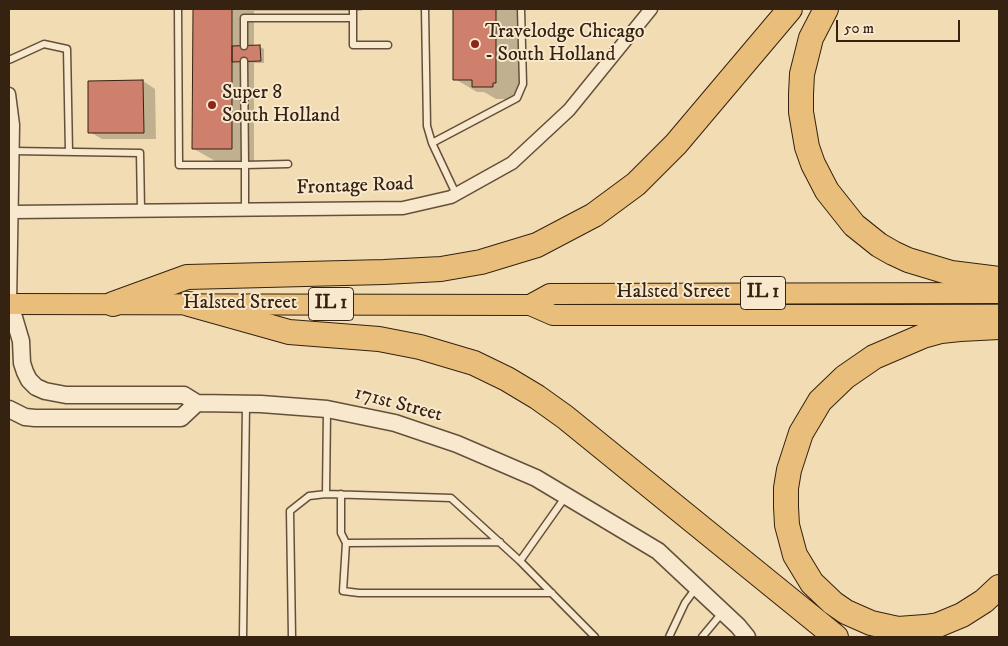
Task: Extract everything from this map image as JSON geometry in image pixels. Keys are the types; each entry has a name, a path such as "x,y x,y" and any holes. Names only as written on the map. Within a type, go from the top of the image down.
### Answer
{"highway":[{"path":"113,304 187,277 441,269 481,262 537,245 594,215 636,184 676,144 790,9"},
{"path":"826,9 811,38 802,74 800,94 802,122 807,147 813,164 827,191 854,225 879,245 893,253 908,260 951,273 999,279"},
{"path":"190,304 289,332 379,339 420,347 474,363 507,379 538,396 565,417 836,637"},
{"path":"999,327 941,331 923,336 891,348 844,377 820,401 801,433 789,470 786,507 791,540 795,555 802,569 821,593 839,608 858,618 885,627 898,629 938,625 962,615 984,601 999,587"}],"main road":[{"name":"Halsted Street","path":"530,305 550,294 999,293"},
{"name":"Halsted Street","path":"9,304 530,305 553,315 999,315"}],"street":[{"name":"Frontage Road","path":"13,212 403,208 451,197 512,164 569,110 651,9"},
{"path":"9,94 13,125 13,212 9,304"},
{"name":"171st Street","path":"9,304 21,341 22,363 29,380 36,387 54,394 66,395 184,395 197,403 246,403 327,409 395,423 457,444 514,468 570,498 658,551 738,626 747,637"},
{"path":"9,409 24,417 35,418 181,418 197,403"}],"lane":[{"path":"178,9 179,165 288,164"},
{"path":"353,9 353,45 388,45"},
{"path":"425,9 428,126 432,143 456,194"},
{"path":"432,143 517,98 523,84 521,9"},
{"path":"244,46 244,18 353,18"},
{"path":"9,60 44,44 67,49 69,152"},
{"path":"244,61 245,209"},
{"path":"13,151 140,153 141,210"},
{"path":"243,637 246,403"},
{"path":"326,494 327,409"},
{"path":"292,637 290,511 309,496 326,494 451,498 520,561 595,637"},
{"path":"341,494 341,533 346,543 343,591 359,593 552,593"},
{"path":"520,561 570,498"},
{"path":"346,543 500,542"},
{"path":"669,637 685,603 696,587"},
{"path":"702,637 723,612"}],"building":[{"name":"Super 8 South Holland","path":"193,9 232,9 232,149 192,149"},
{"name":"Travelodge Chicago - South Holland","path":"453,9 496,9 496,83 493,83 493,87 472,87 472,80 453,80"},
{"path":"260,45 261,61 232,62 232,46"},
{"path":"143,80 144,133 88,133 88,81"}],"place":[{"name":"Travelodge Chicago - South Holland","path":"475,44"},
{"name":"Super 8 South Holland","path":"212,105"}]}
